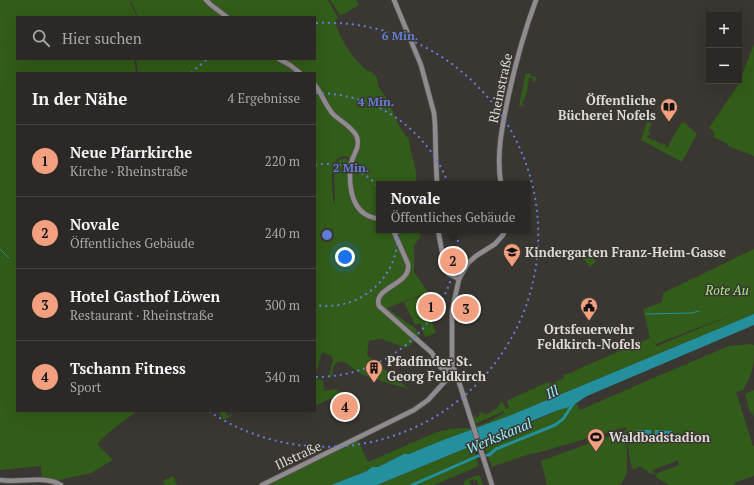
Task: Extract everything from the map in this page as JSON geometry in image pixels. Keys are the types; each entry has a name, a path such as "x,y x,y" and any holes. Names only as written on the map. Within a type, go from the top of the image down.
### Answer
{"main road":[{"path":"206,0 211,6 226,16"},
{"path":"394,0 421,65 433,112 438,181"},
{"name":"Rheinstraße","path":"501,181 499,154 503,122 520,47 536,0"},
{"path":"281,60 299,72"},
{"path":"316,87 329,109 356,135 358,149 352,160 350,172 354,199 359,209 365,215 376,218"},
{"path":"394,233 408,264 408,269 402,279 381,294 378,300 379,306 432,353 440,367 450,373 459,382 492,485"},
{"path":"439,233 445,268 449,274 459,279"},
{"path":"450,373 452,356 452,311 459,279 468,263 495,244 504,233"},
{"name":"Illstraße","path":"262,485 414,410 428,400 441,386 450,373"},
{"path":"0,480 21,482 48,480 62,485"}],"green space":[{"path":"0,0 205,0 224,16 138,16 131,1 130,2 137,16 16,16 16,60 134,60 136,72 16,72 16,412 136,412 108,433 97,444 113,460 91,473 55,481 42,480 41,466 0,470"},
{"path":"207,0 328,0 338,18 335,21 346,46 364,68 376,76 378,85 388,101 399,126 409,139 415,167 416,181 376,181 376,233 420,233 421,235 414,246 414,272 428,292 387,308 416,329 420,338 406,348 382,339 369,341 367,355 409,389 366,376 342,362 336,363 333,368 332,377 330,378 329,376 333,360 332,356 322,352 316,374 316,72 138,72 136,60 316,60 316,16 228,16","holes":["346,156 353,160 352,181 355,199 364,216 359,212 353,199 350,184 350,163 346,158 339,160 336,164 334,172 334,204 332,191 333,167 340,157"]},
{"path":"330,0 356,0 359,5 340,15"},
{"path":"754,44 754,156 728,146 728,144 713,137 715,132 709,128 738,84 742,84 742,75"},
{"path":"530,73 531,76 536,77 535,82 533,82 533,78 529,78 527,92 522,104 525,106 519,106 525,74"},
{"path":"647,121 652,124 648,131 651,133 647,137 654,141 655,139 662,145 663,143 667,148 681,123 684,122 697,134 682,162 641,140"},
{"name":"Rote Au","path":"754,249 754,314 506,417 409,454 404,454 378,467 372,467 367,471 331,485 262,485 357,439 368,462 437,432 450,429 469,429 488,422 504,413 504,411 475,424 474,415 476,417 480,416 479,413 481,412 486,415 497,408 502,401 506,409 509,407 507,402 508,400 548,382 551,384 564,378 564,375 650,338 643,309 662,302 663,293","holes":["734,314 657,346 656,344"]},
{"path":"586,250 596,262 590,267 580,255"},
{"path":"423,295 430,297 422,302 426,311 428,311 436,333 425,337 420,323 415,325 404,302"},
{"path":"754,345 751,373 743,390 736,392 754,446 754,476 736,482 734,485 669,485 657,478 655,474 648,473 648,471 638,466 638,469 636,468 635,470 632,468 626,427 529,454 492,467 483,443 576,403 580,410 729,346","holes":["678,460 679,465 655,474 653,470"]},
{"path":"316,378 323,380 324,391 336,389 339,391 336,396 316,406"},
{"path":"754,390 754,417 752,412 750,413 745,394"},
{"path":"219,412 226,412 228,416 233,415 223,420"},
{"name":"Waldbadstadion","path":"626,430 627,472 625,478 619,485 547,485 541,461"},
{"path":"472,446 479,466 434,485 377,485"},
{"path":"478,475 480,476 483,485 479,485 477,480 474,481 473,479 469,481 471,485 464,485 464,481"},
{"path":"173,476 177,485 165,485 163,481"}],"water":[{"path":"754,314 754,325 587,396 572,406 556,411 377,485 331,485 367,471 372,467 378,467 404,454 409,454 506,417"},
{"path":"637,430 651,430 651,441 641,441 642,435 637,435"},
{"path":"655,430 672,431 671,442 654,441"}],"waterway":[{"path":"0,249 9,258"},
{"path":"646,314 692,313 699,311"},
{"name":"Werkskanal","path":"412,485 478,456 489,455 496,449 555,425 563,419 573,404"}],"place":[{"name":"Öffentliche Bücherei Nofels","path":"669,122"},
{"name":"Novale","path":"453,261"},
{"name":"Kindergarten Franz-Heim-Gasse","path":"512,267"},
{"name":"Neue Pfarrkirche","path":"431,307"},
{"name":"Hotel Gasthof Löwen","path":"466,309"},
{"name":"Ortsfeuerwehr Feldkirch-Nofels","path":"589,321"},
{"name":"Pfadfinder St. Georg Feldkirch","path":"374,383"},
{"name":"Tschann Fitness","path":"345,407"},
{"name":"Waldbadstadion","path":"596,452"}],"water label":[{"name":"Ill","path":"552,392"}]}
